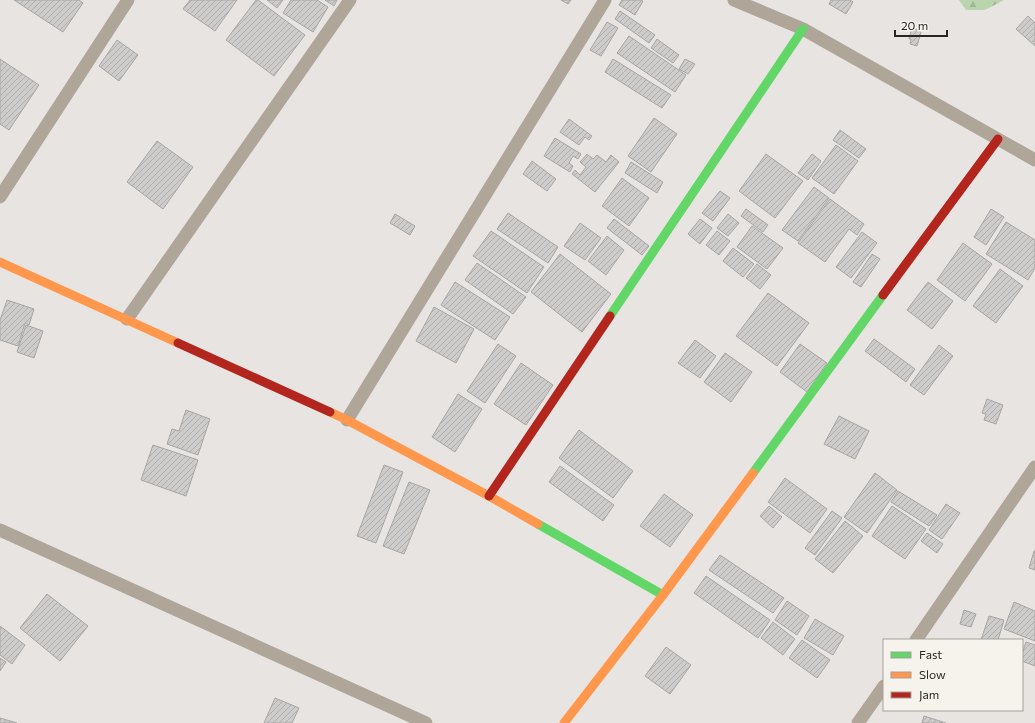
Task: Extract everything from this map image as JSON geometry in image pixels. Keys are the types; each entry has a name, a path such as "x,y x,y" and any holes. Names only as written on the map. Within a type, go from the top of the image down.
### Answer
{"street":[{"path":"0,196 128,0"},
{"path":"127,319 350,0"},
{"path":"347,420 605,0"},
{"path":"734,0 803,29 1035,160"},
{"path":"489,496 803,29"},
{"path":"564,723 663,595 998,139"},
{"path":"0,262 347,420 489,496 663,595"},
{"path":"917,639 1035,466"},
{"path":"0,530 426,723"},
{"path":"858,723 883,687"}],"green space":[{"path":"959,0 1004,0 985,10 966,10"}],"building":[{"path":"14,0 79,0 83,3 63,32"},
{"path":"190,0 237,0 215,31 183,9"},
{"path":"256,0 305,35 274,76 226,40"},
{"path":"267,0 283,0 277,8"},
{"path":"291,0 317,0 328,7 313,32 283,13"},
{"path":"325,0 337,0 334,6"},
{"path":"561,0 571,0 568,4"},
{"path":"622,0 643,1 635,15 619,5"},
{"path":"831,0 850,0 853,2 846,14 829,4"},
{"path":"620,11 655,35 649,43 615,19"},
{"path":"1028,16 1035,23 1035,46 1016,29"},
{"path":"607,22 618,28 601,56 590,50"},
{"path":"912,28 921,32 917,46 910,44 911,39 909,39"},
{"path":"629,36 686,75 675,92 617,53"},
{"path":"657,39 679,55 673,63 651,48"},
{"path":"117,40 138,55 119,81 99,66"},
{"path":"0,59 39,85 9,130 0,124"},
{"path":"613,59 671,95 662,108 605,72"},
{"path":"685,59 695,64 688,74 679,69"},
{"path":"654,118 677,134 651,172 628,156"},
{"path":"569,119 592,136 589,140 585,137 579,145 560,132"},
{"path":"840,130 866,149 859,158 833,140"},
{"path":"555,138 581,154 578,159 573,156 569,163 573,166 570,172 544,156"},
{"path":"157,141 193,167 163,209 127,182"},
{"path":"836,145 858,161 834,194 812,178"},
{"path":"587,154 593,159 597,155 606,162 611,155 619,162 595,192 572,174 575,170 580,175 586,167 580,162"},
{"path":"766,154 803,181 775,218 739,191"},
{"path":"812,154 821,161 808,180 798,173"},
{"path":"532,161 556,179 547,191 523,174"},
{"path":"631,162 663,182 657,193 625,173"},
{"path":"622,178 649,198 629,226 602,206"},
{"path":"814,187 829,198 798,241 782,230"},
{"path":"720,191 730,198 713,221 702,213"},
{"path":"830,199 864,224 857,235 849,229 825,262 798,243"},
{"path":"746,209 768,225 763,232 741,216"},
{"path":"991,209 1004,217 986,245 974,237"},
{"path":"508,213 558,247 548,263 497,229"},
{"path":"395,214 415,226 410,235 390,223"},
{"path":"728,214 739,223 728,236 717,228"},
{"path":"614,219 649,246 642,255 607,228"},
{"path":"700,219 712,228 700,244 688,234"},
{"path":"1006,222 1035,240 1035,268 1028,280 986,254"},
{"path":"580,223 601,238 585,260 564,246"},
{"path":"752,226 783,248 767,269 737,247"},
{"path":"491,231 544,267 527,293 473,256"},
{"path":"717,231 730,241 719,255 706,245"},
{"path":"862,232 877,243 851,278 836,267"},
{"path":"607,236 624,250 606,275 588,261"},
{"path":"963,243 992,264 965,301 937,280"},
{"path":"733,248 754,264 743,277 723,261"},
{"path":"560,254 611,294 582,332 531,292"},
{"path":"872,254 880,259 861,287 853,282"},
{"path":"477,263 526,297 513,314 465,280"},
{"path":"757,264 771,275 760,289 746,278"},
{"path":"1000,269 1023,286 996,323 973,306"},
{"path":"455,282 510,317 495,340 441,305"},
{"path":"928,282 953,301 932,329 907,310"},
{"path":"768,293 809,323 777,366 736,336"},
{"path":"7,300 34,309 29,325 25,323 18,346 0,340 0,320"},
{"path":"434,307 474,329 456,363 416,341"},
{"path":"26,325 43,331 34,358 17,352"},
{"path":"874,339 915,369 906,382 865,351"},
{"path":"695,340 716,356 700,378 678,363"},
{"path":"498,344 516,356 485,403 467,391"},
{"path":"800,344 827,363 807,392 780,372"},
{"path":"939,345 953,356 924,395 910,385"},
{"path":"725,353 752,372 731,402 704,382"},
{"path":"521,363 553,385 526,425 494,404"},
{"path":"458,394 482,409 455,452 432,437"},
{"path":"987,399 1003,405 996,424 984,420 986,414 982,413"},
{"path":"186,410 210,419 198,455 167,444 172,429 179,431"},
{"path":"839,416 869,431 855,459 824,444"},
{"path":"579,430 633,471 613,498 559,458"},
{"path":"153,445 198,460 186,496 141,480"},
{"path":"384,465 403,472 376,543 357,536"},
{"path":"560,466 614,505 603,521 549,482"},
{"path":"875,473 897,490 867,533 844,517"},
{"path":"785,478 827,509 810,533 768,502"},
{"path":"409,482 430,490 404,554 383,546"},
{"path":"898,491 937,515 929,526 891,502"},
{"path":"664,494 693,515 670,547 640,526"},
{"path":"946,504 960,513 942,539 929,530"},
{"path":"769,506 782,517 773,528 760,516"},
{"path":"892,506 926,529 905,559 872,536"},
{"path":"832,511 842,518 815,555 805,548"},
{"path":"845,521 863,536 833,573 815,559"},
{"path":"927,533 943,544 937,553 921,541"},
{"path":"1035,551 1035,570 1029,568"},
{"path":"720,555 784,598 773,613 709,570"},
{"path":"706,576 770,620 758,638 694,593"},
{"path":"47,594 88,626 60,661 20,628"},
{"path":"787,601 809,616 797,635 775,620"},
{"path":"1014,602 1035,611 1035,641 1004,629"},
{"path":"964,610 976,614 971,627 960,624"},
{"path":"989,616 1004,620 998,639 981,639"},
{"path":"815,619 844,636 833,655 804,638"},
{"path":"773,622 795,639 783,655 761,638"},
{"path":"0,626 25,645 12,664 0,655"},
{"path":"802,640 830,660 817,678 789,658"},
{"path":"1026,642 1035,645 1035,666 1023,661 1023,651"},
{"path":"666,647 691,665 670,694 645,676"},
{"path":"0,658 6,662 0,671"},
{"path":"275,698 299,708 292,723 264,723"},
{"path":"924,716 946,723 922,723"},
{"path":"0,718 17,723 0,723"}],"traffic: fast":[{"path":"610,316 803,29"},
{"path":"753,473 883,295"},
{"path":"538,524 663,595"}],"traffic: slow":[{"path":"0,262 178,343"},
{"path":"330,412 489,496 538,524"},
{"path":"564,723 663,595 753,473"}],"traffic: jam":[{"path":"883,295 998,139"},
{"path":"489,496 610,316"},
{"path":"178,343 330,412"}]}
